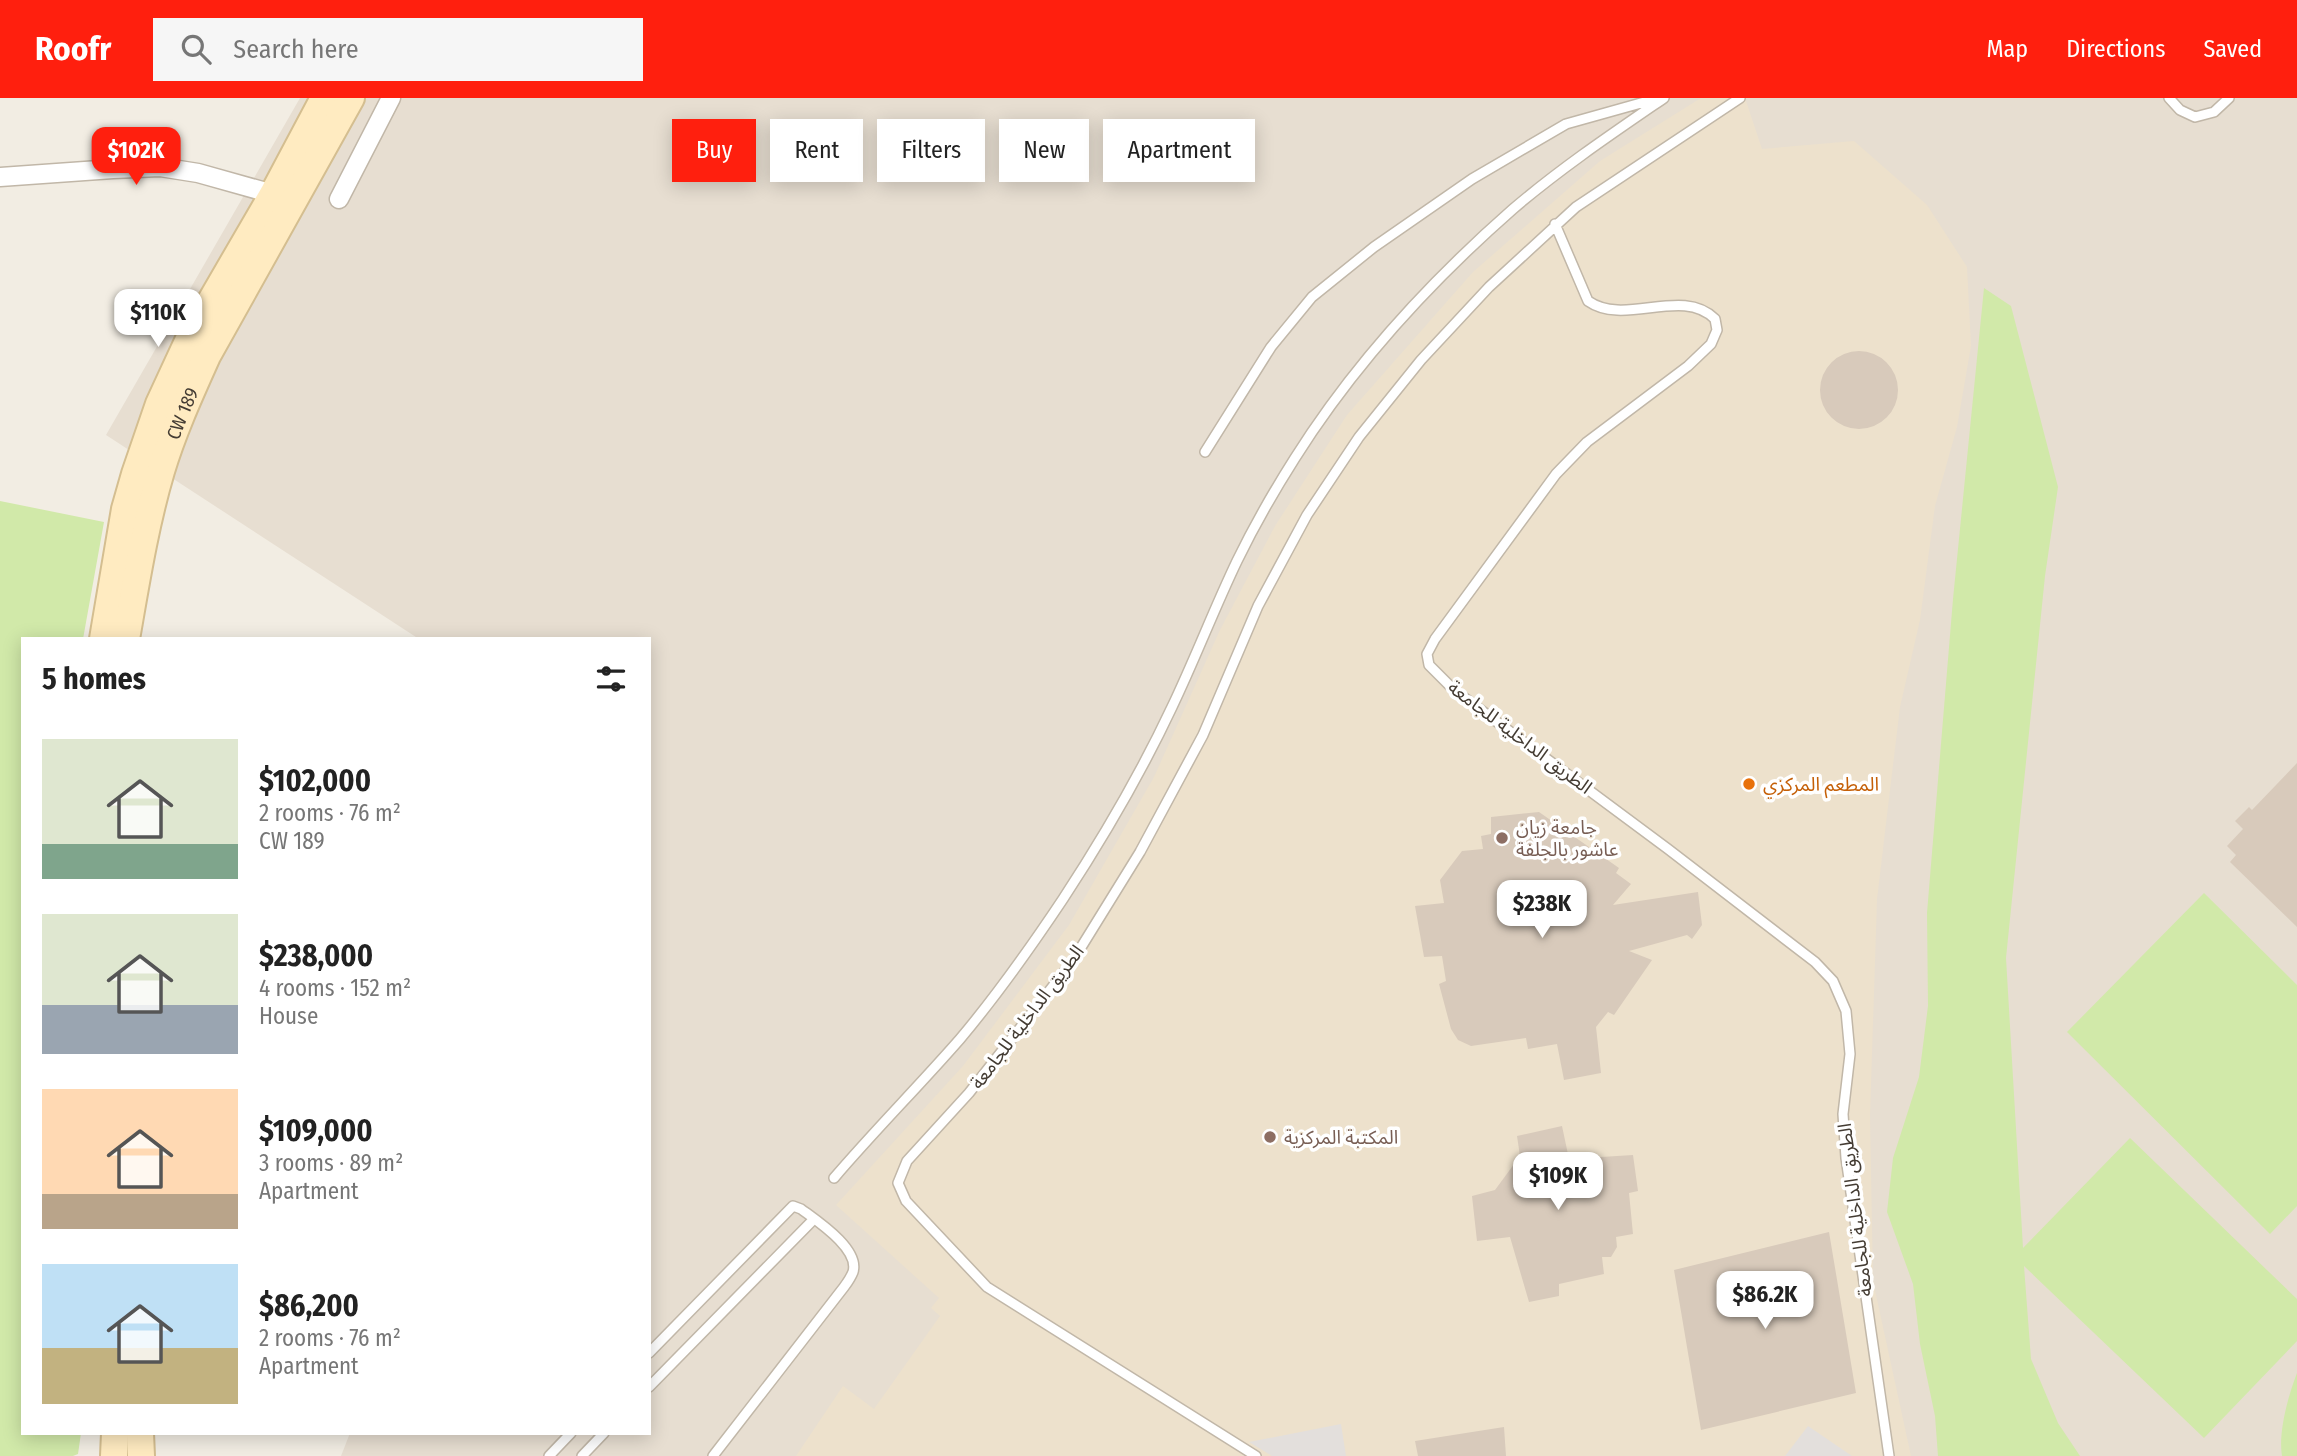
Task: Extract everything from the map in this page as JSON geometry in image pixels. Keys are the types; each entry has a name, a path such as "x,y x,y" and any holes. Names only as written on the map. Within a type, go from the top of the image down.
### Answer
{"main road":[{"name":"CW 189","path":"103,637 125,509 155,415 190,337 273,194 324,98"},
{"name":"CW 189","path":"126,637 150,509 174,431 207,356 351,98"},
{"path":"114,1456 115,1435"},
{"path":"140,1435 141,1456"}],"street":[{"path":"339,198 391,98"},
{"path":"0,177 160,167 198,173 273,194"}],"lane":[{"path":"1205,452 1271,347 1312,297 1374,247 1472,179 1566,124 1662,98"},
{"path":"834,1178 959,1039 1013,971 1063,899 1117,810 1171,709 1237,560 1295,459 1332,405 1383,340 1462,256 1516,207 1594,146 1662,98"},
{"name":"الطريق الداخلية للجامعة","path":"1256,1456 987,1287 906,1201 898,1183 907,1161 969,1093 1072,962 1140,852 1203,735 1258,606 1307,515 1359,437 1421,360 1489,287 1555,224 1576,207 1740,98"},
{"path":"2169,98 2180,110 2195,117 2214,112 2229,98"},
{"name":"الطريق الداخلية للجامعة","path":"1555,224 1584,294 1597,308 1624,311 1675,305 1703,310 1715,319 1717,330 1711,344 1688,366 1587,442 1556,474 1434,639 1427,654 1429,664 1454,690 1700,873 1815,962 1833,981 1846,1012 1850,1054 1843,1114 1846,1158 1889,1456"},
{"path":"651,1351 793,1206 802,1209 814,1219 845,1246 852,1257 853,1272 844,1287 713,1456"},
{"path":"651,1385 814,1219"},
{"path":"549,1456 569,1435"},
{"path":"582,1456 602,1435"}],"shaded area":[{"path":"300,98 2297,98 2297,1456 341,1456 349,1435 651,1435 651,637 416,637 106,435"},
{"name":"جامعة زيان عاشور بالجلفة","path":"1701,98 1745,98 1762,149 1854,141 1927,205 1967,267 1971,346 1957,427 1935,506 1920,620 1900,707 1877,899 1870,1117 1873,1281 1911,1456 796,1456 843,1386 874,1409 940,1316 931,1308 939,1298 836,1205 963,1066 1069,925 1154,777 1220,630 1275,526 1347,415 1473,272 1600,161"},
{"path":"1341,1424 1346,1456 1272,1456 1249,1442"},
{"path":"1808,1426 1852,1456 1785,1456"}],"green space":[{"path":"1984,288 2011,306 2058,487 2045,576 2006,958 2023,1248 2130,1138 2297,1299 2297,1341 2204,1438 2024,1266 2031,1359 2058,1423 2080,1456 1938,1456 1935,1416 1920,1344 1913,1284 1887,1212 1893,1158 1919,1077 1928,1006 1927,913 1953,599"},
{"path":"0,501 104,522 83,637 21,637 21,1435 81,1435 78,1454 73,1456 0,1456"},
{"path":"2204,893 2297,985 2297,1206 2270,1234 2067,1032"},
{"path":"2297,1373 2297,1456 2282,1456 2281,1437 2285,1414"}],"building":[{"path":"1859,351 1874,354 1887,362 1895,375 1898,390 1895,405 1887,418 1874,426 1859,429 1844,426 1831,418 1823,405 1820,390 1823,375 1831,362 1844,354"},
{"path":"2297,763 2297,927 2230,862 2236,855 2227,846 2243,829 2235,821 2249,807 2252,810"},
{"path":"1539,812 1619,868 1616,873 1631,884 1613,905 1698,892 1702,925 1692,939 1687,935 1629,951 1652,960 1614,1015 1608,1012 1596,1027 1601,1073 1564,1080 1557,1044 1528,1049 1526,1038 1471,1046 1458,1040 1451,1029 1439,984 1446,981 1442,956 1424,957 1415,906 1444,903 1440,880 1462,851 1483,849 1481,836 1491,834 1491,817"},
{"path":"1562,1126 1569,1159 1633,1155 1638,1191 1629,1193 1633,1234 1616,1237 1617,1247 1611,1257 1602,1257 1604,1274 1559,1284 1559,1296 1529,1302 1510,1237 1477,1241 1472,1196 1495,1190 1520,1156 1517,1136"},
{"path":"1829,1232 1856,1393 1701,1430 1674,1270"},
{"path":"1504,1427 1506,1456 1418,1456 1415,1441"}],"place":[{"name":"المطعم المركزي","path":"1749,784"},
{"name":"جامعة زيان عاشور بالجلفة","path":"1502,838"},
{"name":"المكتبة المركزية","path":"1270,1137"}]}
